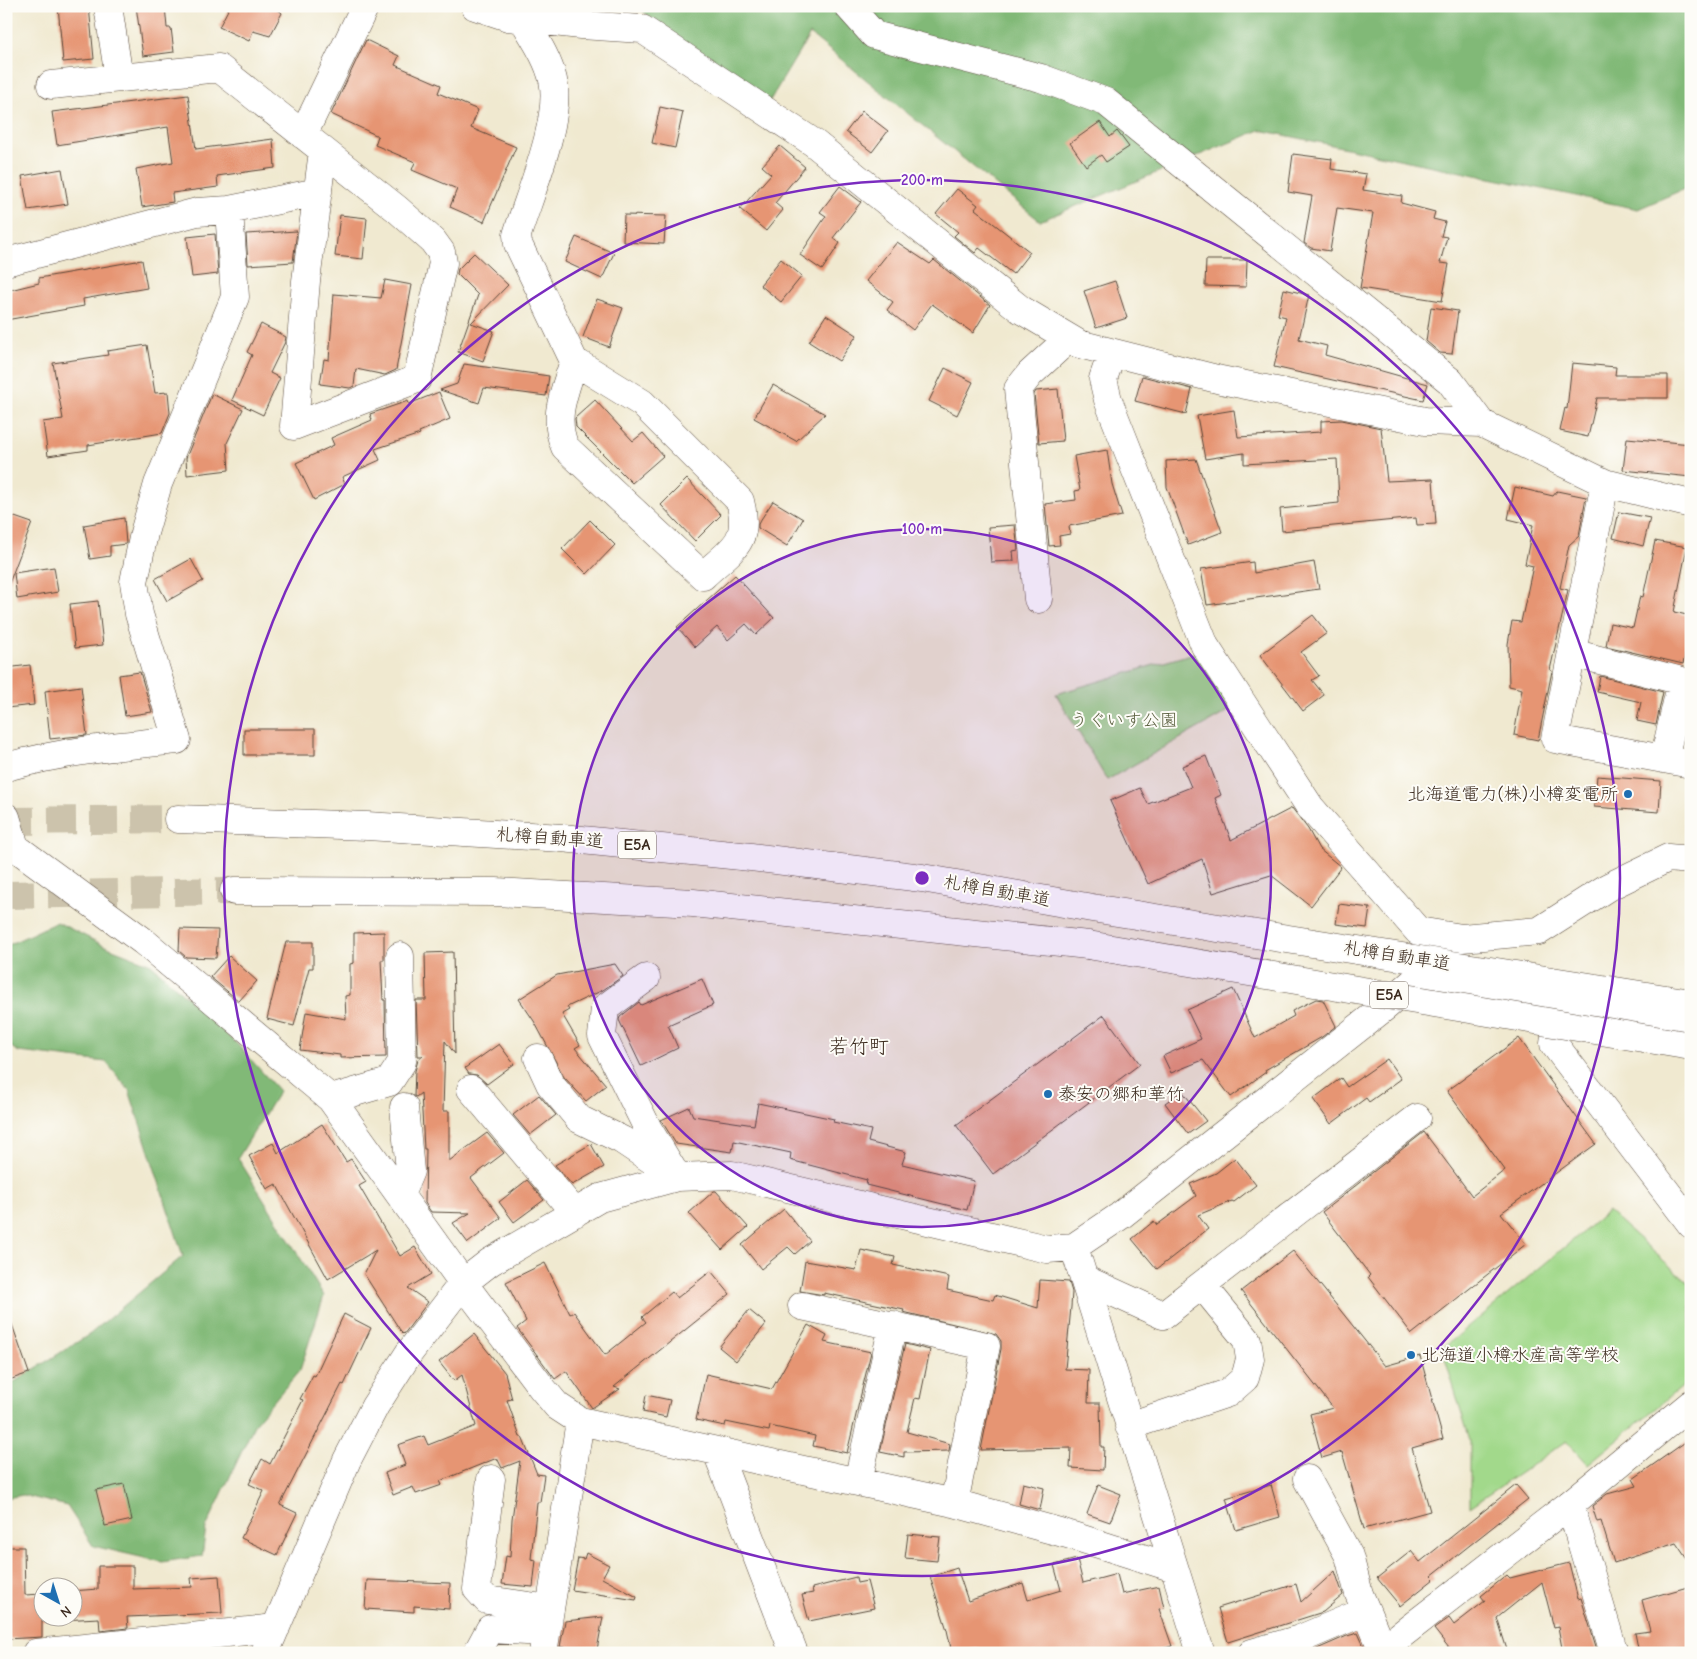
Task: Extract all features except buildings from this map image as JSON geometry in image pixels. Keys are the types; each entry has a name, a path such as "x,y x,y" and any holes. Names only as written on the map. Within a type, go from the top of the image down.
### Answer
{"main road":[{"path":"108,6 119,78"},
{"path":"51,85 219,68 313,143 397,209 432,241 441,252 443,263 417,379 294,426 306,280 318,192 313,143 365,6"},
{"path":"475,6 508,18 581,26 642,28 814,143 1020,309 1068,339 1112,353 1222,380 1425,421 1481,424 1605,483 1691,504"},
{"path":"523,19 563,12 569,6"},
{"path":"848,6 874,35 1041,78 1106,102 1450,381 1481,424"},
{"path":"523,19 546,59 554,81 554,101 549,132 517,235 518,244 574,361 642,403 740,501 744,520 740,541 703,576 565,447 559,433 558,415 574,361"},
{"path":"6,262 197,212 229,210 318,192"},
{"path":"6,767 41,757 85,749 177,740 139,614 134,582 144,533 158,484 235,297 229,210"},
{"path":"1038,599 1018,389 1030,374 1068,339"},
{"path":"1112,353 1102,379 1108,400 1205,646 1310,807 1418,931 1462,938 1539,930 1608,887 1668,858 1691,860"},
{"path":"1605,483 1555,739 1691,764"},
{"path":"1572,653 1682,681 1664,759"},
{"path":"6,817 11,848 143,941 331,1099 463,1283 557,1406 580,1421 954,1503 1067,1534 1174,1568"},
{"name":"札樽自動車道","path":"178,819 367,826 562,838 751,857 922,878 1092,908 1686,1001"},
{"name":"E5A","path":"234,891 496,892 693,903 1088,944 1691,1046"},
{"path":"331,1099 389,1082 402,1062 400,956"},
{"path":"266,1653 347,1460 392,1377 463,1283 490,1262 600,1198 678,1177 732,1176 1047,1249 1074,1247 1120,1216 1379,1012 1419,977 1691,1023"},
{"path":"646,978 606,1008 602,1036 648,1129 678,1177"},
{"path":"1560,1001 1554,1044 1691,1224"},
{"path":"538,1058 550,1084 579,1119 622,1140 678,1177"},
{"path":"471,1089 574,1213"},
{"path":"400,1194 410,1171 404,1107"},
{"path":"1084,1279 1163,1315 1204,1286 1417,1118"},
{"path":"1074,1247 1200,1653"},
{"path":"1130,1426 1228,1393 1245,1378 1250,1359 1247,1340 1204,1286"},
{"path":"802,1306 986,1346 954,1503"},
{"path":"858,1481 893,1326"},
{"path":"1307,1479 1349,1556 1359,1594 1384,1651 1570,1504 1691,1404"},
{"path":"547,1631 580,1421"},
{"path":"717,1452 794,1653"},
{"path":"491,1479 477,1589 487,1600 547,1631"},
{"path":"1570,1504 1614,1653"},
{"path":"1252,1653 1300,1639 1366,1611"},
{"path":"36,1653 122,1648 276,1628"},
{"path":"476,1653 490,1629 547,1631"}],"green space":[{"path":"638,6 1691,6 1691,186 1638,209 1260,130 1040,221 810,34 769,102 664,31"},
{"name":"うぐいす公園","path":"1198,652 1234,708 1107,780 1056,694"},
{"path":"57,922 105,946 151,964 238,1045 279,1091 238,1158 324,1296 300,1370 255,1423 206,1528 202,1556 162,1562 93,1546 67,1506 23,1495 6,1498 6,1387 90,1334 183,1256 129,1090 106,1062 19,1052 6,1044 6,946"},
{"path":"1608,1211 1691,1285 1691,1379 1588,1464 1567,1441 1470,1507 1470,1440 1442,1349"}],"tunnel":[{"path":"6,821 178,819"},
{"path":"6,895 234,891"}],"place":[{"name":"北海道電力(株)小樽変電所","path":"1628,794"},
{"name":"泰安の郷和華竹","path":"1048,1094"},
{"name":"北海道小樽水産高等学校","path":"1411,1355"}],"district":[{"name":"若竹町","path":"859,1046"}]}
